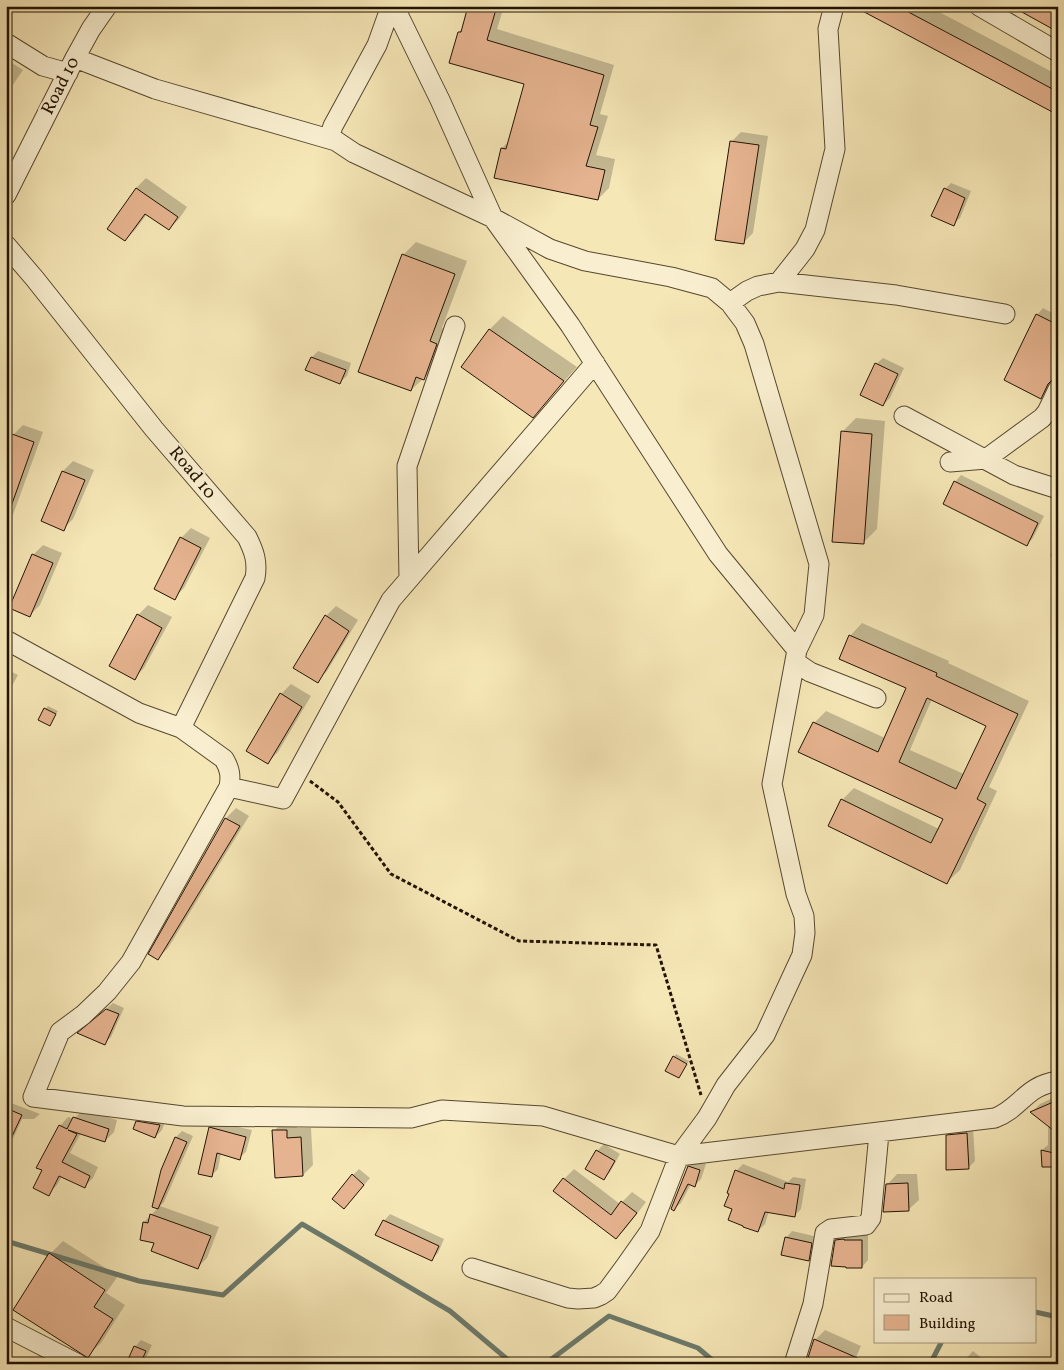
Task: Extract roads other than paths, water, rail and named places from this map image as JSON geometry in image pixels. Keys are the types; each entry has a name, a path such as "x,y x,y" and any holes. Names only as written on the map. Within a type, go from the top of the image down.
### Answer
{"street":[{"name":"Road 10","path":"6,195 71,66 91,29 107,6"},
{"path":"392,6 377,45 333,126 330,135 354,153 493,218 550,249 585,261 671,277 712,288 730,303 745,323 754,344 819,564 814,615 796,656 772,784 796,894 804,916 805,933 802,955 765,1035 726,1085 707,1118 679,1156 650,1231 607,1292 601,1296 586,1299 568,1298 472,1268"},
{"path":"392,6 440,100 493,218 570,325 718,554 810,672 876,698"},
{"path":"779,282 805,249 815,230 835,149 828,29 834,6"},
{"path":"979,6 1058,52"},
{"path":"6,43 43,66 71,66 336,141"},
{"name":"Road 10","path":"6,245 154,428 247,537 256,554 255,578 181,728"},
{"path":"730,303 758,286 779,282 896,295 1005,314"},
{"path":"409,579 407,466 455,326"},
{"path":"229,787 283,799 391,600 594,363"},
{"path":"950,462 986,459 1042,418 1058,389"},
{"path":"904,416 1014,475 1058,489"},
{"path":"6,640 139,713 181,728 224,759 231,775 229,787 132,962 107,992 83,1015 60,1032 33,1097 183,1116 410,1118 442,1110 543,1116 679,1156 995,1118 1003,1115 1032,1090 1058,1081"},
{"path":"794,1364 813,1304 825,1233 831,1229 866,1225 871,1218 879,1133"},
{"path":"6,1327 78,1364"}],"waterway":[{"path":"6,1241 139,1281 223,1295 302,1224 450,1311 513,1364"},
{"path":"1036,1312 1058,1317"},
{"path":"545,1364 609,1316 698,1348 717,1364"},
{"path":"930,1364 941,1342"}]}
